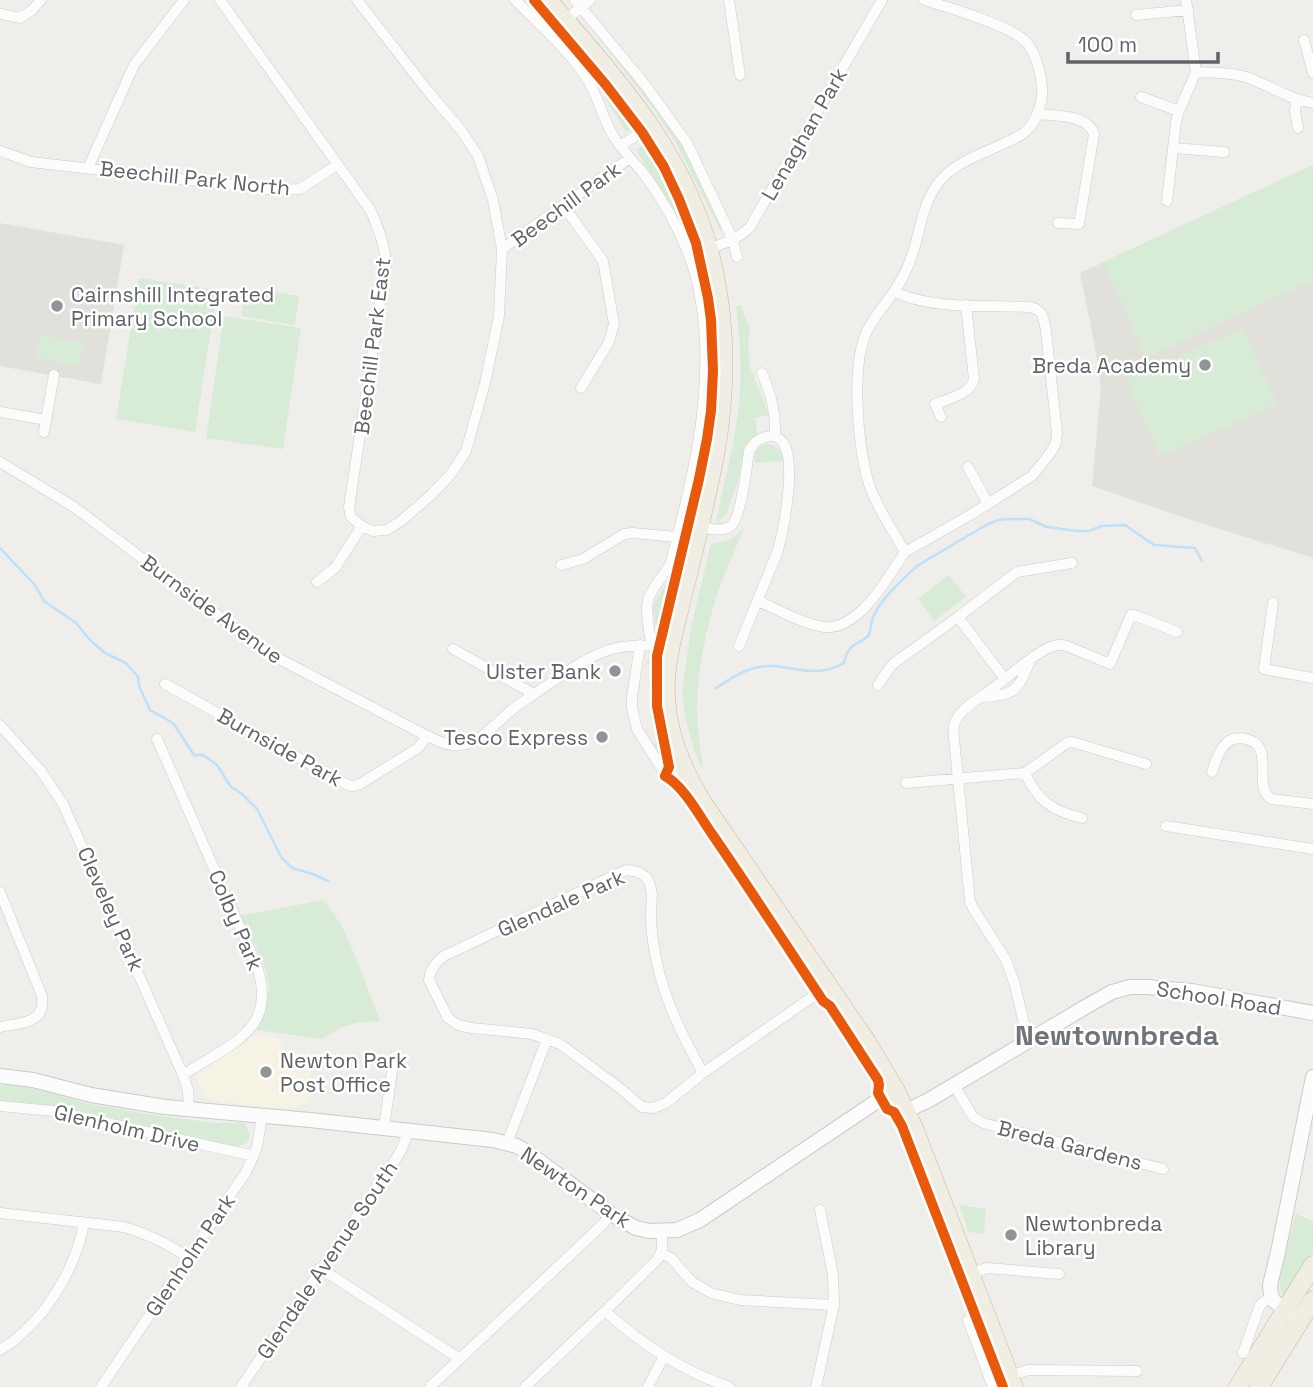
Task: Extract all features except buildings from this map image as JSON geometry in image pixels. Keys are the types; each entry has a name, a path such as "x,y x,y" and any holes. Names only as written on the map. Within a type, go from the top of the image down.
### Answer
{"highway":[{"path":"548,0 606,68 664,146 701,223 718,289 723,332 723,384 715,454 667,664 666,699 679,758 694,788 867,1042 895,1089 1012,1381"},
{"path":"1259,1387 1313,1265"},
{"path":"1238,1387 1293,1315 1313,1300"}],"street":[{"path":"0,14 20,18 41,0"},
{"path":"89,168 134,65 184,0"},
{"name":"Beechill Park East","path":"220,0 371,211 386,252 349,507 351,517 362,526"},
{"path":"317,582 335,568 362,526 373,531 386,530 400,522 451,474 466,452 485,383 499,316 502,249 493,200 478,156 461,130 356,0"},
{"path":"515,0 577,65 594,91 609,130 653,188 685,246 698,286 706,364 702,421 694,468 667,571 647,602 651,645"},
{"path":"565,20 578,4 590,0"},
{"path":"729,0 740,75"},
{"path":"905,552 876,501 868,481 857,404 864,340 910,263 923,214 935,187 942,178 964,163 1025,132 1037,114 1042,95 1037,63 1027,43 1020,36 924,0"},
{"name":"Lenaghan Park","path":"709,248 733,240 744,233 755,220 879,1"},
{"path":"578,4 646,86 687,144 733,240 737,257"},
{"path":"1136,15 1187,5 1196,72 1179,111 1167,201"},
{"path":"1304,40 1313,73"},
{"path":"1196,72 1231,73 1297,100 1313,103 1313,94"},
{"path":"1141,97 1179,111"},
{"path":"1297,100 1297,128"},
{"path":"1037,114 1079,119 1087,123 1094,134 1079,224 1058,223"},
{"path":"620,146 651,125"},
{"path":"1174,148 1224,152"},
{"name":"Beechill Park North","path":"0,151 31,162 276,190 300,189 337,165"},
{"name":"Beechill Park","path":"502,249 630,158"},
{"path":"563,205 603,261 614,324 609,342 581,388"},
{"path":"758,601 812,624 840,626 861,612 905,552 1032,476 1056,443 1046,331 1041,311 1036,308 939,304 894,292"},
{"path":"940,417 935,404 968,390 973,385 965,304"},
{"path":"762,373 776,419 775,436"},
{"path":"44,432 54,375"},
{"path":"0,412 46,420"},
{"path":"699,527 720,530 730,528 739,510 753,443 760,438 775,436 784,444 788,461 788,488 781,540 738,646"},
{"name":"Burnside Avenue","path":"0,461 78,510 268,653 427,736"},
{"path":"968,467 988,504"},
{"path":"561,565 583,559 624,534 677,537"},
{"path":"878,685 897,661 1017,572 1072,563"},
{"path":"1273,603 1264,670 1313,678"},
{"path":"1028,1041 1015,985 1006,960 971,901 953,729 956,720 981,697 1046,649 1061,645 1110,664 1131,615 1177,632"},
{"path":"958,617 1005,679"},
{"path":"427,736 453,746 475,740 534,694 598,654 615,648 640,645 671,646"},
{"path":"640,645 632,697 636,729 662,769 678,776 694,788"},
{"path":"453,649 534,694"},
{"path":"981,697 1012,692 1021,682 1029,661"},
{"name":"Burnside Park","path":"165,684 353,786 418,748 427,736"},
{"name":"Cleveley Park","path":"0,725 41,771 63,804 183,1074 188,1090 188,1110"},
{"path":"1212,772 1228,742 1246,738 1260,747 1263,758 1263,784 1267,796 1271,799 1313,804"},
{"name":"Colby Park","path":"157,739 256,964 263,986 259,1014 248,1033 183,1074"},
{"path":"906,783 1025,772 1072,742 1146,764"},
{"path":"657,763 679,758"},
{"path":"1025,772 1038,796 1067,814 1082,818"},
{"path":"1166,826 1313,849"},
{"name":"Glendale Park","path":"703,1073 667,1001 656,956 650,884 646,877 637,872 626,870 444,956 431,971 429,980 438,1000 448,1018 458,1025 547,1038 560,1044 642,1107 653,1108 666,1103 703,1073 828,986"},
{"path":"0,892 43,1004 37,1017 31,1021 0,1027"},
{"name":"School Road","path":"906,1111 1112,992 1130,987 1192,991 1313,1013"},
{"path":"507,1143 547,1038"},
{"path":"384,1127 394,1057"},
{"name":"Newton Park","path":"0,1076 33,1080 124,1101 188,1110 384,1127 507,1143 527,1152 611,1214 636,1228 662,1232 677,1230 701,1220 895,1089"},
{"path":"1293,1315 1271,1296 1270,1285 1313,1077"},
{"name":"Breda Gardens","path":"954,1085 973,1117 983,1123 1163,1168"},
{"name":"Glenholm Drive","path":"0,1106 53,1111 254,1156"},
{"name":"Glenholm Park","path":"101,1387 246,1172 260,1137 262,1115"},
{"name":"Glendale Avenue South","path":"241,1387 394,1162 406,1140 407,1130"},
{"path":"816,1387 834,1305 833,1275 820,1210"},
{"path":"0,1213 124,1227 159,1240 188,1258"},
{"path":"430,1387 611,1214"},
{"path":"0,1350 16,1340 52,1299 79,1248 84,1223"},
{"path":"525,1387 654,1263 661,1253 662,1232"},
{"path":"661,1253 676,1263 692,1282 718,1296 740,1300 834,1305"},
{"path":"320,1268 460,1359"},
{"path":"970,1273 987,1268 1059,1274"},
{"path":"1243,1353 1260,1305 1271,1296"},
{"path":"605,1311 633,1335 664,1356 729,1387"},
{"path":"968,1321 993,1387"},
{"path":"648,1387 664,1356"},
{"path":"1012,1381 1028,1370 1137,1371"}],"shaded area":[{"name":"Breda Academy","path":"1313,165 1313,558 1092,486 1101,387 1080,273"},
{"name":"Cairnshill Integrated Primary School","path":"0,223 124,245 101,384 0,366"},
{"path":"258,1033 276,1037 286,1052 309,1053 309,1103 296,1108 253,1106 206,1099 194,1072"}],"green space":[{"path":"591,28 644,91 683,144 721,232 676,143 653,108"},
{"path":"606,90 631,124 631,128 626,132 603,94"},
{"path":"636,149 648,149 670,185 694,245 701,275 689,243"},
{"path":"1313,165 1313,280 1146,358 1103,262"},
{"path":"139,278 217,290 195,432 116,419"},
{"path":"246,288 299,296 295,325 241,316"},
{"path":"741,305 750,331 750,367 769,415 755,418 757,433 745,446 738,481 726,515 716,522 732,450 740,396 736,306"},
{"path":"224,316 301,328 283,449 206,438"},
{"path":"1243,328 1277,404 1160,456 1126,380"},
{"path":"40,335 84,343 79,366 36,357"},
{"path":"768,444 779,449 783,461 755,463 757,450"},
{"path":"744,527 719,589 702,654 697,710 703,770 694,750 682,691 691,627 711,544 730,540"},
{"path":"676,566 659,635 657,635 654,603"},
{"path":"949,575 966,597 934,621 918,599"},
{"path":"650,655 655,657 653,701 664,756 654,745 657,740 649,688 652,666 646,663"},
{"path":"323,900 341,924 380,1021 345,1026 321,1039 257,1030 266,1004 268,980 258,951 239,916"},
{"path":"0,1085 14,1085 84,1103 159,1116 242,1123 246,1125 250,1136 238,1148 80,1112 0,1101"},
{"path":"959,1205 986,1209 984,1234 969,1232"},
{"path":"1296,1214 1313,1221 1313,1251 1287,1297 1282,1295 1280,1274"}],"waterway":[{"path":"716,688 742,673 763,666 819,671 844,663 850,648 868,636 873,618 882,602 911,571 998,520 1029,519 1047,527 1077,531 1125,525 1154,545 1195,548 1202,561"},
{"path":"0,548 35,585 44,601 76,623 105,653 126,663 138,677 139,686 150,710 173,723 194,755 203,755 217,765 231,787 257,809 281,857 292,868 328,881"}],"cycle path":[{"path":"534,0 606,85 642,132 664,167 696,243 708,298 713,371 711,411 699,479 657,656 657,706 669,767 665,776 679,787 691,802 878,1080 878,1093 887,1109 894,1112 902,1126 1003,1387"}],"place":[{"name":"Cairnshill Integrated Primary School","path":"57,306"},
{"name":"Breda Academy","path":"1205,365"},
{"name":"Ulster Bank","path":"615,671"},
{"name":"Tesco Express","path":"602,737"},
{"name":"Newton Park Post Office","path":"266,1072"},
{"name":"Newtonbreda Library","path":"1011,1235"}],"district":[{"name":"Newtownbreda","path":"1117,1035"}]}
